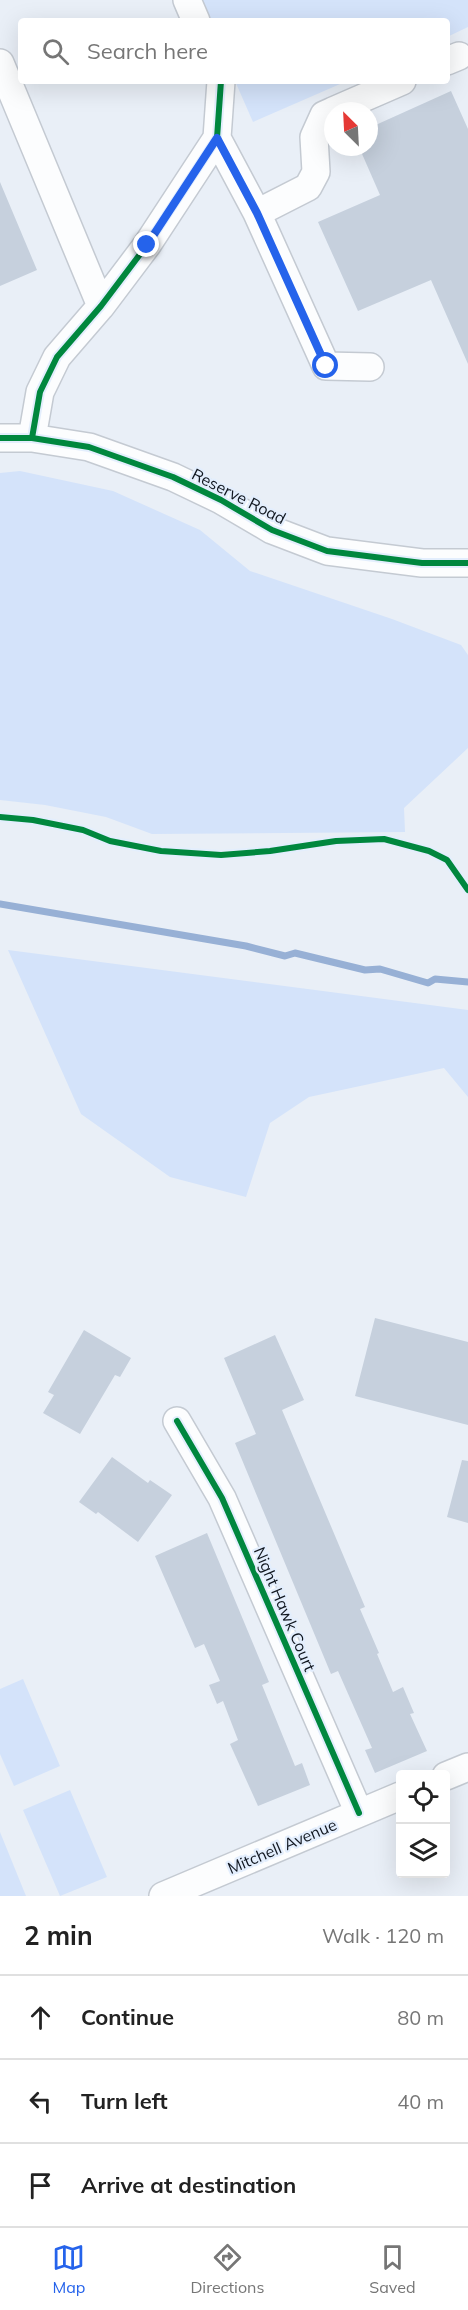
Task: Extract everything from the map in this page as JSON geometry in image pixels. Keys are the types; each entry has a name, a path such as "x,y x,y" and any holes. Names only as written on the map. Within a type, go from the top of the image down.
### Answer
{"street":[{"path":"187,0 195,18"},
{"path":"0,63 101,306"},
{"path":"33,438 40,392 57,357 101,306 147,245 217,138 221,84"},
{"path":"354,102 395,84"},
{"path":"257,213 308,187 316,172 314,137 324,115"},
{"path":"217,138 257,213 326,366 370,367"},
{"name":"Reserve Road","path":"0,438 33,438 89,447 173,477 221,500 272,530 327,551 422,563 468,563"},
{"name":"Night Hawk Court","path":"177,1421 222,1498 359,1813"},
{"path":"450,1774 468,1767"},
{"name":"Mitchell Avenue","path":"163,1896 396,1798"}],"shaded area":[{"path":"199,0 468,0 468,27 450,36 450,18 208,18"},
{"path":"236,84 340,84 253,122"},
{"path":"20,471 113,491 200,530 250,571 461,645 468,655 468,748 404,808 405,832 152,834 106,817 45,805 0,800 0,473"},
{"path":"8,950 468,1010 468,1097 444,1068 309,1097 270,1123 246,1197 170,1177 81,1114"},
{"path":"23,1679 60,1766 14,1786 0,1754 0,1689"},
{"path":"70,1790 107,1877 60,1896 23,1810"},
{"path":"0,1832 26,1896 0,1896"}],"building":[{"path":"451,91 468,129 468,364 431,280 358,311 318,222 380,195 363,156 378,156 378,124"},
{"path":"0,182 37,270 0,286"},
{"path":"375,1318 468,1342 468,1425 355,1396"},
{"path":"84,1330 131,1358 120,1377 115,1375 80,1434 43,1413 54,1395 48,1392"},
{"path":"275,1335 304,1400 282,1410 365,1607 360,1609 393,1692 403,1687 414,1713 410,1714 427,1751 375,1773 365,1750 372,1748 338,1671 331,1674 235,1443 256,1434 224,1358"},
{"path":"112,1457 148,1483 150,1480 172,1495 138,1542 98,1512 96,1514 79,1502"},
{"path":"462,1460 468,1461 468,1523 447,1517"},
{"path":"207,1533 269,1682 262,1685 295,1766 302,1763 310,1785 258,1806 230,1744 238,1740 223,1701 217,1704 209,1685 220,1681 204,1644 195,1648 155,1556"}],"waterway":[{"path":"0,904 246,946 285,956 295,953 365,970 380,969 428,983 435,979 468,982"}],"cycle path":[{"path":"32,438 40,392 57,357 101,306 147,245 217,138 221,84"},
{"path":"0,438 32,438 89,447 173,477 221,500 272,530 327,551 422,563 468,563"},
{"path":"0,817 33,820 83,830 110,841 161,851 221,855 270,851 336,841 384,839 429,851 447,860 468,890"},
{"path":"177,1421 222,1498 359,1813"}],"route":[{"path":"147,245 217,138 257,213 326,366"}]}
